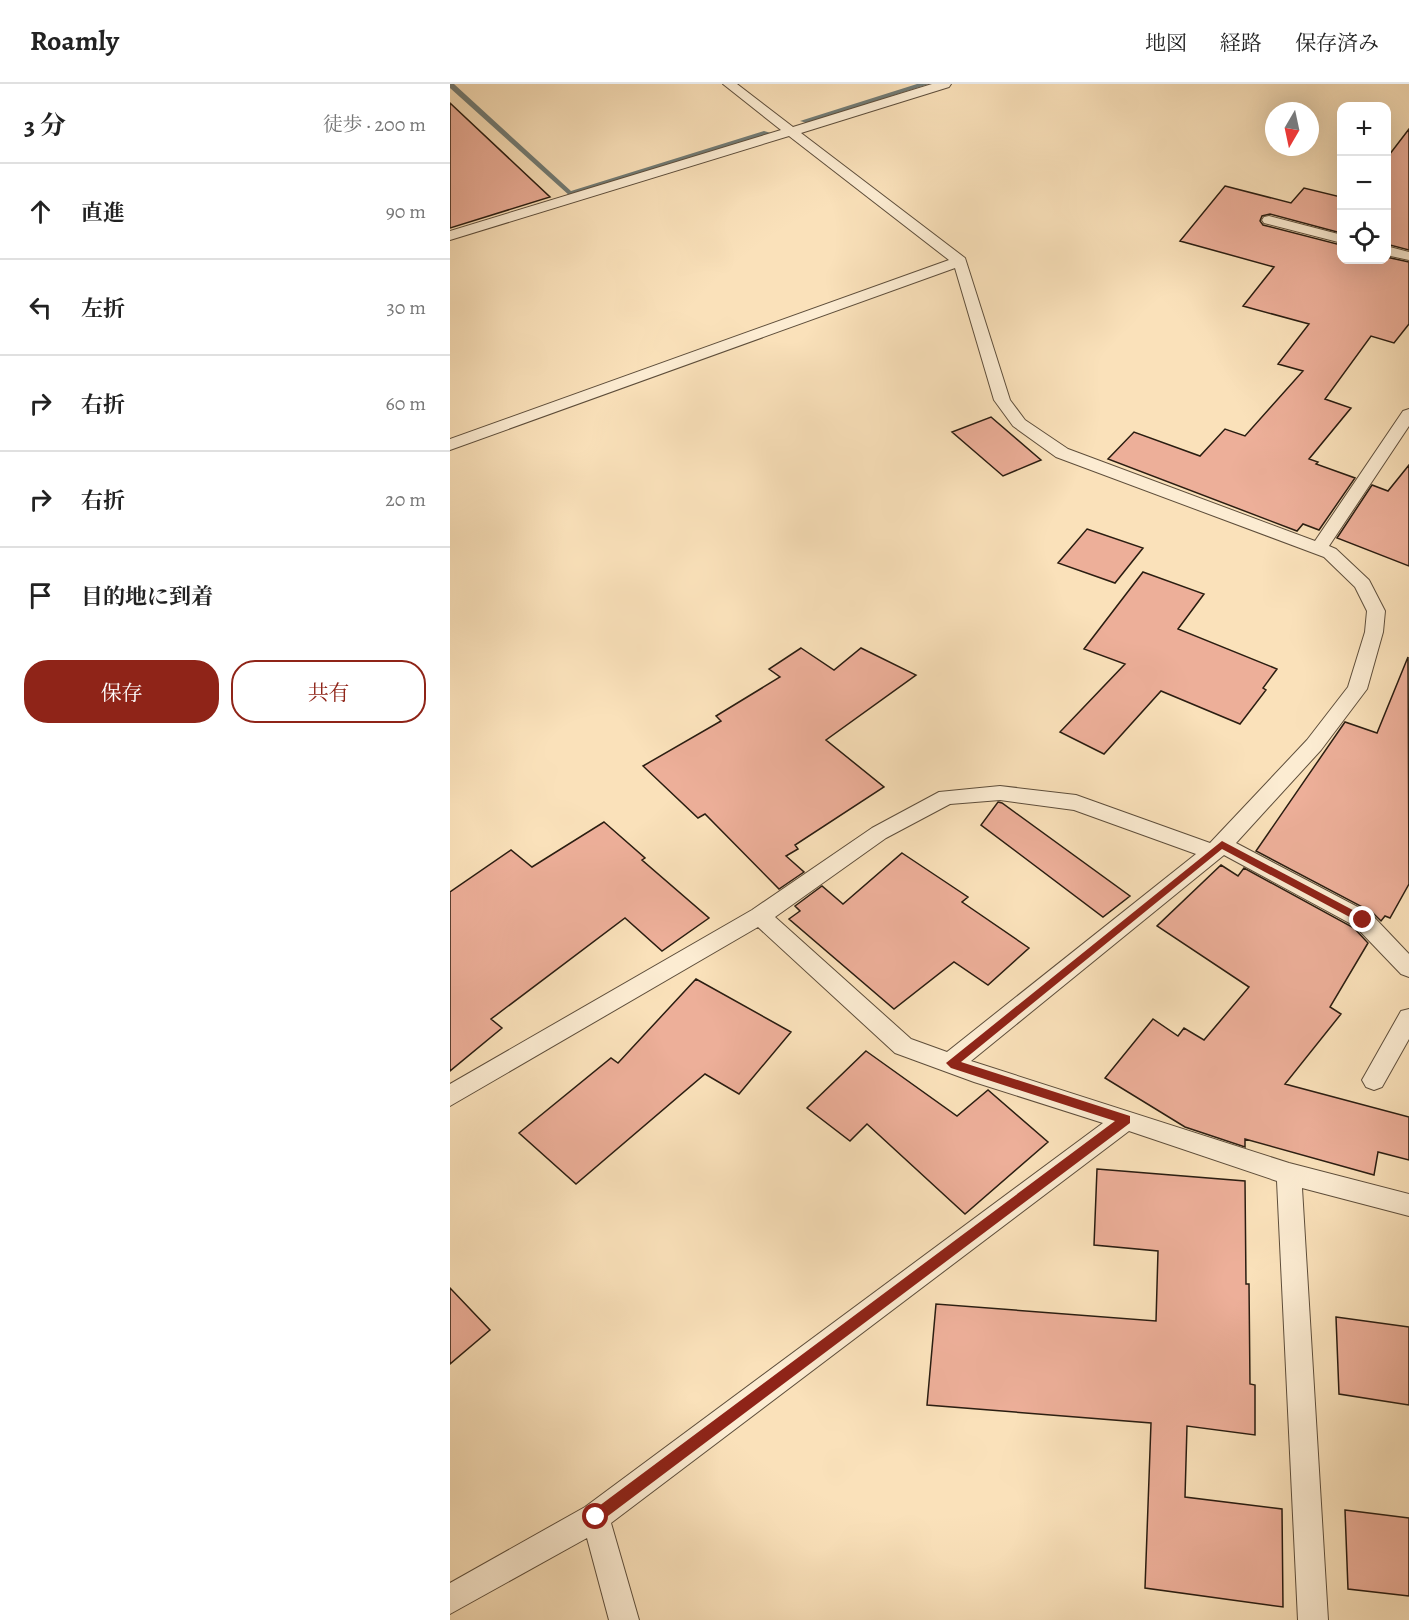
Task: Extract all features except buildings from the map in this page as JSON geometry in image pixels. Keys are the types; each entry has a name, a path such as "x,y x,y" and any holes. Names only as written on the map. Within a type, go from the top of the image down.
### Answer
{"lane":[{"path":"729,84 960,261 1002,400 1019,423 1062,453 1330,553 1350,569 1363,584 1376,611 1374,632 1357,689 1314,745 1217,849 951,1063"},
{"path":"450,236 945,84"},
{"path":"1269,220 1337,238"},
{"path":"1391,251 1409,256"},
{"path":"450,445 960,261"},
{"path":"1318,549 1409,414"},
{"path":"450,1096 760,916 879,833 946,797 1000,793 1076,803 1217,849 1363,920 1409,968"},
{"path":"760,916 903,1046 1289,1174 1409,1205"},
{"path":"1374,1080 1409,1018"},
{"path":"450,1599 596,1517 1126,1120"},
{"path":"1289,1174 1313,1620"},
{"path":"596,1517 624,1620"}],"waterway":[{"path":"450,84 570,194 767,133"},
{"path":"804,121 925,84"}],"route":[{"path":"596,1517 1126,1120 951,1063 1222,845 1363,920"}]}
